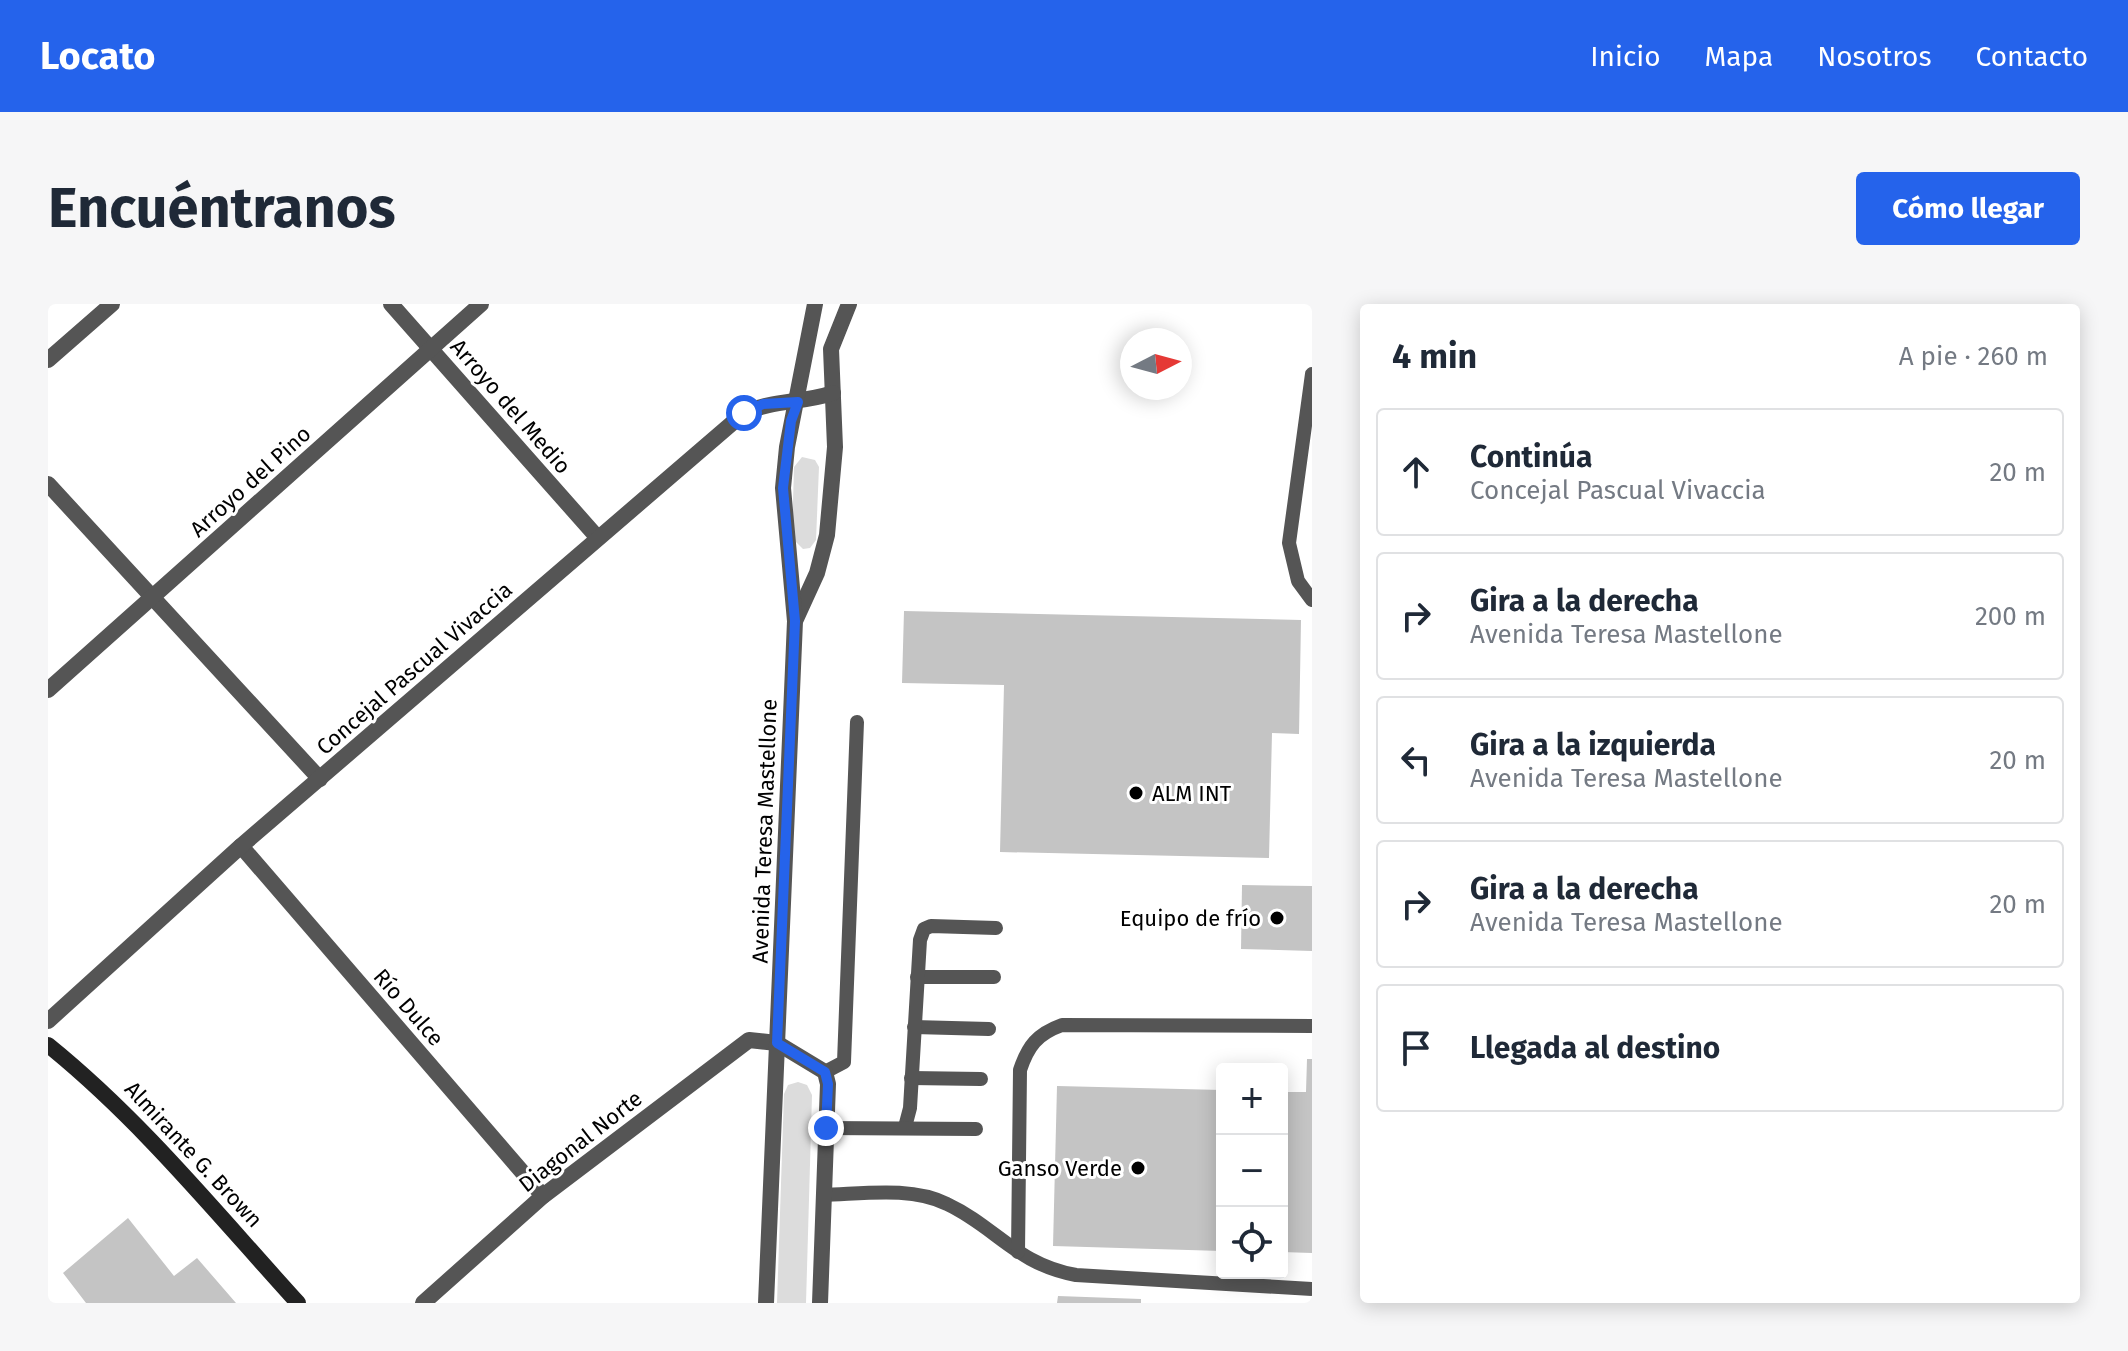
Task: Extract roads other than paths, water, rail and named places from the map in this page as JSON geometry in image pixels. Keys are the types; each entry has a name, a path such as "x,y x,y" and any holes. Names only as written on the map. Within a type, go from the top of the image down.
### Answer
{"street":[{"path":"48,360 112,304"},
{"name":"Arroyo del Medio","path":"391,304 597,537"},
{"name":"Arroyo del Pino","path":"48,690 481,304"},
{"name":"Avenida Teresa Mastellone","path":"766,1303 795,621 783,488 789,434 798,402 815,304"},
{"name":"Avenida Teresa Mastellone","path":"795,621 817,573 827,535 835,447 831,349 849,304"},
{"name":"Concejal Pascual Vivaccia","path":"48,1021 241,846 744,413 763,404 798,402 833,393"},
{"path":"48,484 320,779"},
{"name":"Río Dulce","path":"241,846 543,1196"},
{"name":"Diagonal Norte","path":"423,1303 543,1196 730,1052 749,1040 777,1043"},
{"path":"777,1043 825,1072 828,1084 820,1303"},
{"name":"Almirante G. Brown","path":"48,1045 109,1096 226,1218 298,1303"}],"lane":[{"path":"1312,374 1289,543 1298,581 1312,600"},
{"path":"825,1072 844,1062 857,722"},
{"path":"905,1127 924,929 931,926 996,928"},
{"path":"917,977 994,977"},
{"path":"1018,1252 1020,1070 1027,1049 1044,1032 1062,1025 1312,1026"},
{"path":"914,1027 989,1029"},
{"path":"911,1078 981,1079"},
{"path":"826,1128 976,1129"},
{"path":"823,1195 924,1196 947,1204 1047,1269 1076,1275 1306,1289 1311,1303"}],"place":[{"name":"ALM INT","path":"1136,793"},
{"name":"Equipo de frío","path":"1277,918"},
{"name":"Ganso Verde","path":"1138,1168"}]}
